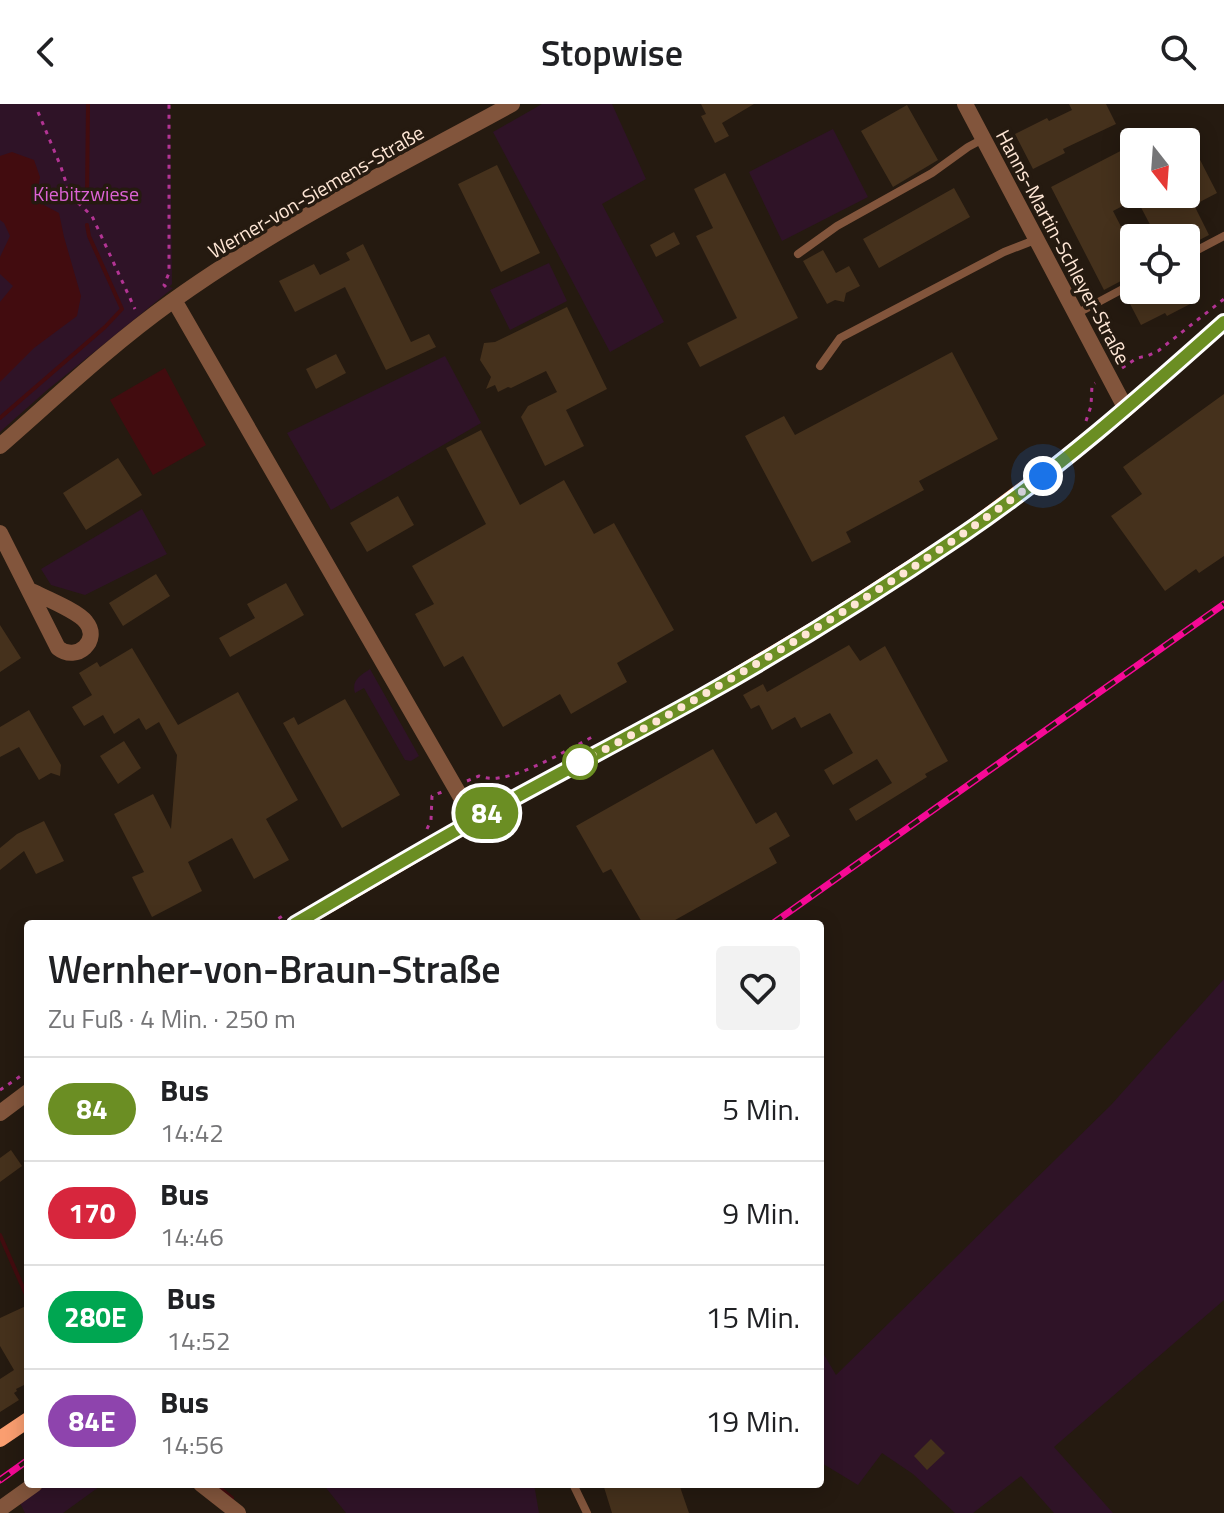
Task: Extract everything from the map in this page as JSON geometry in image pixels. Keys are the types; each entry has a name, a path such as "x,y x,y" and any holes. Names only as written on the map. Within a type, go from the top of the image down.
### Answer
{"main road":[{"path":"295,916 701,697 830,620 1007,503 1126,409 1224,322"},
{"path":"0,1439 24,1423"}],"street":[{"name":"Werner-von-Siemens-Straße","path":"0,446 142,323 174,300 273,235 512,104"},
{"name":"Hanns-Martin-Schleyer-Straße","path":"965,104 1126,409"},
{"path":"174,300 474,820"},
{"path":"0,533 29,590"},
{"path":"0,1113 24,1095"},
{"path":"0,1509 29,1488"},
{"path":"206,1488 238,1513"}],"lane":[{"path":"798,254 837,226 932,173 983,139"},
{"path":"1200,249 1224,236"},
{"path":"820,366 840,338 1004,252 1035,240"},
{"path":"1075,315 1120,291"},
{"path":"575,1488 587,1513"}],"path":[{"path":"169,104 169,273 164,285 174,300"},
{"path":"38,112 70,195 92,216 142,323"},
{"path":"1084,425 1091,406 1092,385 1137,358 1158,351 1224,299"},
{"path":"422,833 429,827 432,796 479,776 489,779 515,774 606,730"},
{"path":"0,1090 24,1074"}],"green space":[{"name":"Kiebitzwiese","path":"0,104 170,104 172,284 169,287 173,288 0,432"},
{"path":"542,104 612,104 646,179 602,204 664,322 610,352 493,132"},
{"path":"833,129 868,197 782,241 749,172"},
{"path":"549,263 567,301 510,330 490,290"},
{"path":"445,356 481,423 331,510 287,433"},
{"path":"142,509 167,554 85,595 51,585 41,569"},
{"path":"370,669 419,756 411,761 405,760 364,688 355,693 356,681"},
{"path":"1224,979 1224,1300 1054,1447 1113,1513 1054,1513 1021,1476 973,1513 955,1513 913,1474 882,1453 858,1485 824,1464 824,1355 836,1375 1111,1105"},
{"path":"38,1488 97,1488 63,1513 25,1513 19,1501"},
{"path":"326,1488 535,1488 539,1513 346,1513"}],"shaded area":[{"path":"12,152 34,160 40,177 40,203 59,213 81,296 77,316 34,348 0,382 0,302 13,286 0,274 0,257 10,236 0,220 0,156"},
{"path":"165,368 206,445 153,475 110,400"}],"building":[{"path":"701,104 754,104 722,123 729,136 715,143 701,116 706,114"},
{"path":"1069,104 1106,104 1116,124 1063,149 1065,153 1033,169 1015,134 1072,110"},
{"path":"907,105 938,160 893,187 861,131"},
{"path":"1120,151 1120,207 1113,211 1120,225 1120,281 1104,290 1051,187"},
{"path":"1200,160 1217,193 1200,202"},
{"path":"497,165 540,253 501,272 458,184"},
{"path":"725,173 798,318 700,367 687,343 737,318 696,236 713,228 694,189"},
{"path":"954,188 970,217 879,268 863,239"},
{"path":"1141,208 1196,208 1209,235 1200,240 1200,224 1150,224"},
{"path":"674,232 680,244 656,257 650,245"},
{"path":"363,244 411,342 429,334 436,347 386,370 345,287 295,312 279,281 314,264 320,275 350,260 346,253"},
{"path":"823,250 836,273 849,266 860,286 846,293 844,302 835,300 827,304 803,261"},
{"path":"1130,304 1190,304 1167,316 1165,313 1141,325"},
{"path":"567,307 607,389 566,410 584,446 545,466 521,417 528,406 557,392 546,371 498,392 495,385 486,389 491,377 480,360 484,343 495,342"},
{"path":"952,352 998,439 919,481 924,490 846,532 851,542 812,562 745,436 784,416 795,435"},
{"path":"336,354 346,373 316,389 306,369"},
{"path":"1224,394 1224,556 1199,573 1196,569 1165,591 1111,516 1142,494 1123,467"},
{"path":"481,430 520,505 564,480 594,534 614,523 674,630 617,663 627,682 571,714 560,694 503,727 463,656 444,667 415,614 434,604 412,566 486,524 446,448"},
{"path":"118,458 142,495 86,530 63,493"},
{"path":"398,496 414,525 367,552 350,523"},
{"path":"156,574 170,596 123,626 109,603"},
{"path":"286,583 304,615 230,657 219,638 255,618 247,604"},
{"path":"0,625 21,658 0,672"},
{"path":"849,645 860,661 885,646 948,761 856,821 849,809 892,783 877,759 833,785 824,770 853,753 830,713 801,728 795,717 772,730 759,705 751,709 743,695 763,684 767,692"},
{"path":"132,648 178,725 238,692 298,800 266,819 289,860 254,879 232,838 188,862 202,891 152,917 132,877 144,872 114,814 153,794 171,829 177,755 159,722 146,730 139,718 114,734 103,715 84,726 72,707 92,695 79,673 97,662 100,667"},
{"path":"345,699 400,795 342,828 283,723 294,717 298,725"},
{"path":"29,710 61,765 60,776 51,773 39,780 19,747 0,757 0,727"},
{"path":"124,741 141,768 118,784 100,756"},
{"path":"713,749 756,824 776,812 790,836 769,848 777,863 675,920 641,920 611,869 603,873 576,826"},
{"path":"44,821 64,861 36,874 24,851 0,870 0,848 17,834"},
{"path":"11,1150 22,1166 0,1182 0,1158"},
{"path":"24,1307 24,1385 14,1393 19,1400 0,1412 0,1379 14,1370 0,1346 0,1318"},
{"path":"931,1439 945,1453 927,1470 914,1456"},
{"path":"604,1488 680,1488 689,1513 612,1513"}],"waterway":[{"path":"87,196 88,104"},
{"path":"0,418 122,309 87,225"},
{"path":"0,1235 24,1290"},
{"path":"220,1488 232,1498"}],"railway":[{"path":"778,920 1224,604"},
{"path":"0,1480 24,1463"}],"bus line":[{"name":"84","path":"302,920 474,820 701,697 910,569 1007,503 1060,462 1126,409 1224,322"}],"route":[{"path":"580,762 701,697 830,620 962,535 1043,476"}]}
